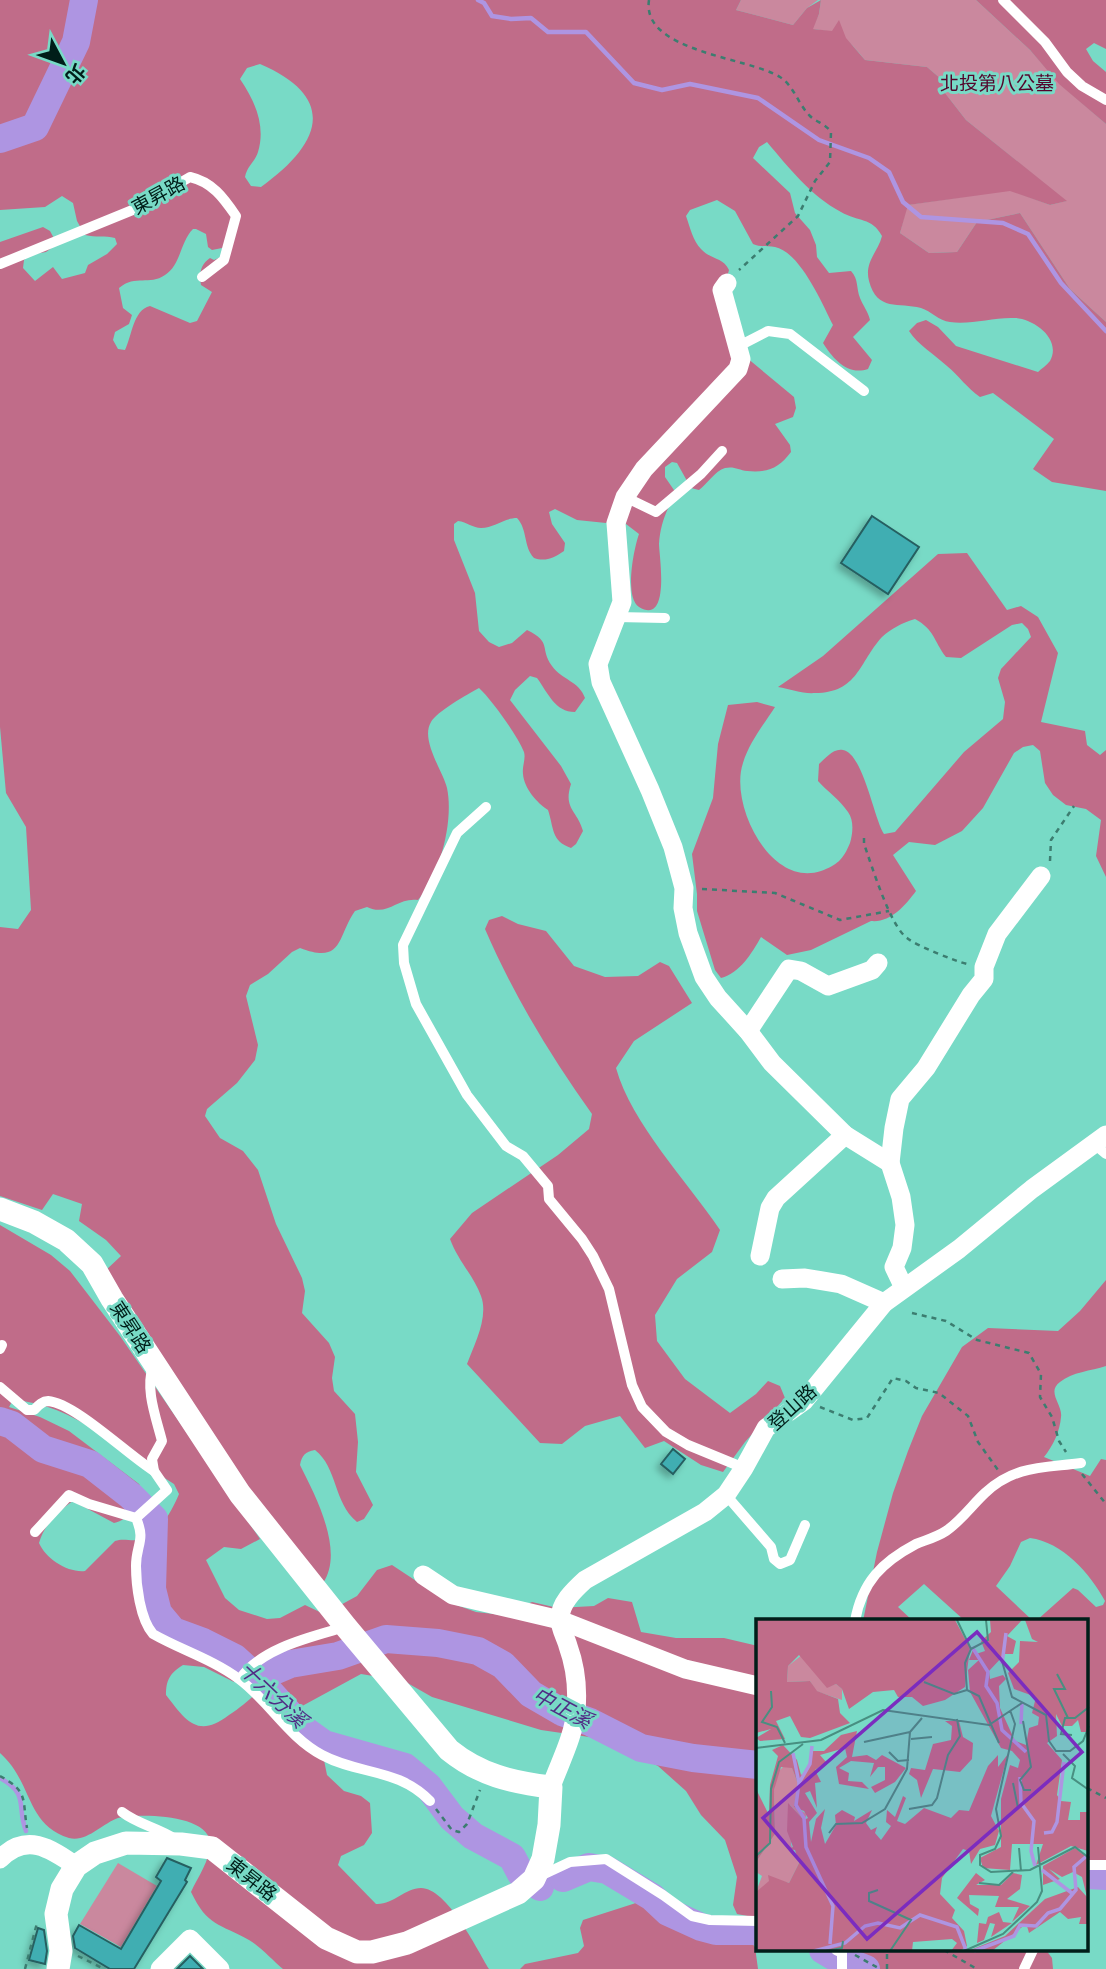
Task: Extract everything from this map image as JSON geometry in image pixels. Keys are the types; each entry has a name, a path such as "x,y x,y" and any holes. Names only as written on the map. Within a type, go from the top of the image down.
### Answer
{"street":[{"path":"727,283 722,290 739,346 741,359 738,369 644,469 625,497 616,523 622,602 598,664 601,682 673,847 684,888 683,908 688,933 704,977 772,1063 845,1135 890,1163"},
{"path":"904,1288 894,1267 902,1248 905,1225 901,1197 890,1163 900,1099 926,1068 971,995 984,979 984,967 997,934 1041,876"},
{"path":"748,1031 789,969 801,971 828,986 872,970 878,963"},
{"path":"760,1256 770,1208 776,1198 845,1135"},
{"name":"登山路","path":"559,1620 564,1603 585,1580 705,1512 726,1495 766,1428 804,1401 884,1303 959,1249 1032,1189 1102,1144"},
{"name":"東昇路","path":"0,1209 34,1222 66,1240 92,1264 112,1299 240,1494 359,1643 449,1749 468,1765 487,1774 551,1787"},
{"path":"782,1279 806,1278 841,1284 884,1303"},
{"path":"423,1576 453,1595 559,1620 685,1668 756,1686"},
{"path":"526,1886 543,1859 549,1825 551,1787 575,1719 578,1682 575,1664 559,1620"},
{"name":"東昇路","path":"76,1866 95,1853 125,1843 181,1844 212,1848 326,1938 357,1952 372,1952 407,1943 526,1886"},
{"path":"0,1859 10,1848 33,1845 48,1848 76,1866 62,1889 56,1913 59,1960"},
{"path":"160,1969 190,1939 220,1969"}],"lane":[{"path":"1003,0 1045,42 1067,72 1082,86 1106,100"},
{"name":"東昇路","path":"0,264 135,209 190,177 205,181 221,195 236,216 224,260 202,276"},
{"path":"739,346 768,331 790,334 864,391"},
{"path":"625,497 656,512 701,474 722,451"},
{"path":"617,617 666,618"},
{"path":"486,807 457,833 403,945 404,963 416,1004 467,1095 506,1146 523,1156 548,1186 549,1199 593,1255 609,1289 632,1385 642,1407 666,1432 744,1468"},
{"path":"136,1518 167,1490 154,1471 152,1459 162,1441 149,1378 154,1363"},
{"path":"0,1387 27,1410 34,1410 47,1401 61,1405 116,1440 142,1464 154,1471"},
{"path":"855,1619 867,1583 882,1566 915,1545 946,1531 986,1492 1004,1479 1040,1466 1077,1464"},
{"path":"35,1532 69,1494 89,1504 136,1518"},
{"path":"726,1495 771,1547 774,1559 780,1564 790,1560 805,1525"},
{"path":"136,1518 142,1532 136,1564 142,1616 153,1634 195,1653 240,1679 288,1729 316,1752 399,1779 417,1788 430,1801"},
{"path":"240,1679 247,1669 297,1640 359,1643"},
{"path":"122,1812 134,1821 160,1829 181,1844"},
{"path":"526,1886 570,1862 606,1859 692,1916 710,1920 756,1921"},
{"path":"1088,1865 1106,1865"},
{"path":"1024,1969 1032,1952"}],"path":[{"path":"649,0 648,9 652,22 659,29 673,39 707,54 756,66 781,78 807,113 828,128 831,136 830,162 815,181 798,216 750,259"},
{"path":"1041,876 1050,862 1051,840 1074,806"},
{"path":"864,838 889,911 906,938 952,961 984,967"},
{"path":"684,888 775,893 840,920 889,911"},
{"path":"912,1312 946,1321 977,1340 1030,1353 1041,1374 1040,1396 1052,1418 1059,1441 1106,1504"},
{"path":"804,1401 853,1420 867,1418 893,1378 906,1381 916,1388 939,1393 968,1416 978,1442 1004,1479"},
{"path":"430,1801 452,1830 458,1832 467,1824 487,1774"},
{"path":"0,1776 16,1785 24,1798 26,1826 33,1845"},
{"path":"1088,1789 1106,1798"},
{"path":"24,1969 41,1911 56,1913"},
{"path":"843,1952 880,1969"},
{"path":"947,1952 977,1969"},
{"path":"59,1960 71,1953 104,1969"}],"green space":[{"path":"741,0 818,0 807,8 793,25 736,10"},
{"name":"北投第八公墓","path":"821,0 976,0 1030,50 1060,84 1106,124 1106,322 1070,289 1020,213 977,222 957,252 929,253 900,233 907,205 1010,190 1050,205 1066,201 966,120 945,93 941,79 927,67 865,60 843,37 812,29 819,14"},
{"path":"118,1863 157,1886 121,1947 80,1924"}],"shaded area":[{"path":"0,0 741,0 736,10 793,25 807,8 821,0 813,29 832,31 839,20 846,38 865,60 927,67 941,79 945,93 966,120 1067,201 1050,205 1010,191 908,205 900,233 929,253 957,252 977,222 1020,213 1070,289 1106,322 1106,491 1052,482 1033,469 1054,439 993,393 980,397 909,331 917,323 926,320 938,327 956,346 1038,372 1050,361 1053,353 1049,338 1044,332 1038,326 1022,319 950,322 921,308 883,302 873,291 868,274 882,236 878,230 869,223 841,212 820,198 801,181 767,142 759,147 753,158 790,193 795,213 810,230 817,257 829,273 851,271 855,278 870,320 853,337 872,360 868,369 861,371 848,368 836,360 827,349 823,343 833,325 809,280 793,258 775,247 753,244 735,211 717,200 690,210 686,216 698,246 724,263 729,270 726,281 741,353 794,397 796,408 793,417 775,424 790,445 791,452 777,466 767,470 725,468 699,490 691,488 677,463 672,462 665,467 665,477 676,493 664,517 660,537 659,598 656,607 649,610 634,602 631,583 639,534 626,524 626,515 648,476 606,523 577,520 555,509 549,512 552,524 565,543 564,551 549,559 534,558 517,518 486,528 458,521 454,524 454,540 475,593 479,631 489,642 499,647 512,643 527,630 535,635 543,642 552,666 575,684 585,698 575,712 562,709 537,678 530,676 515,690 510,700 561,766 571,784 570,804 583,831 571,848 557,838 548,810 526,785 521,745 504,718 479,688 445,708 431,722 428,738 447,788 449,816 439,862 426,889 418,900 404,901 381,910 367,907 355,911 332,950 325,953 300,948 250,985 246,996 258,1045 255,1060 237,1083 207,1109 205,1116 220,1138 243,1151 258,1170 276,1224 302,1278 305,1291 302,1313 329,1343 335,1357 332,1378 334,1391 355,1414 358,1442 356,1472 373,1505 364,1519 357,1522 349,1514 328,1466 315,1450 304,1454 300,1465 320,1507 329,1540 329,1570 323,1583 259,1505 106,1270 121,1256 106,1240 79,1221 82,1204 53,1194 42,1210 0,1196 0,927 18,929 31,910 26,827 6,793 0,727 0,242 43,227 50,231 57,244 46,252 29,255 24,260 23,268 35,281 53,267 62,279 85,273 88,265 107,254 117,244 115,238 85,235 77,221 73,203 62,196 45,207 0,210","holes":["260,64 285,77 302,92 311,107 313,122 308,138 297,154 261,187 251,186 245,177 258,152 261,133 258,114 240,79 247,68","193,229 206,234 208,247 212,250 222,248 223,252 221,257 214,260 210,258 202,267 201,285 212,292 197,321 190,323 150,306 144,308 136,318 125,350 118,349 113,340 115,332 129,324 132,315 123,308 119,288 131,282 153,280 165,275 174,265"]},
{"path":"976,0 1106,0 1106,49 1094,43 1086,49 1093,61 1106,72 1106,124 1059,84 1030,50"},
{"path":"967,553 1007,610 1021,606 1038,617 1058,653 1041,722 1085,731 1087,745 1100,755 1106,750 1106,877 1096,856 1101,820 1086,809 1066,805 1053,795 1045,783 1040,751 1033,745 1023,747 1014,753 983,808 962,831 935,845 909,842 893,855 916,891 891,916 871,921 811,950 787,955 761,937 740,967 721,978 715,970 697,911 692,854 713,798 718,744 728,705 757,702 775,707 749,748 740,780 748,820 770,855 785,867 802,873 821,871 839,861 850,843 850,815 818,781 819,764 836,751 843,750 856,762 884,834 895,832 964,752 1003,719 1005,702 998,678 1001,669 1031,637 1028,629 1022,623 1012,625 961,658 946,657 930,631 915,619 897,626 882,637 856,674 840,688 829,692 810,693 778,687 823,656 938,554"},
{"path":"502,916 518,924 546,931 574,966 605,977 638,976 660,962 669,966 692,1003 634,1041 616,1068 623,1089 647,1131 720,1230 712,1252 677,1279 655,1315 657,1341 685,1379 730,1413 756,1394 768,1381 780,1386 785,1398 745,1442 723,1472 701,1465 664,1441 645,1448 620,1416 585,1426 562,1444 540,1443 467,1364 480,1331 483,1304 478,1289 450,1239 472,1213 558,1155 589,1129 592,1114 534,1024 485,929 489,920"},
{"path":"0,1225 51,1255 70,1271 120,1336 260,1539 241,1549 224,1547 206,1560 225,1598 239,1610 267,1619 280,1618 305,1605 324,1614 357,1596 377,1570 392,1565 448,1602 476,1612 502,1615 532,1602 558,1608 594,1606 608,1598 632,1602 641,1632 676,1638 724,1638 756,1646 756,1916 737,1914 733,1905 737,1877 725,1840 701,1815 686,1791 658,1766 603,1739 541,1730 432,1697 404,1681 361,1674 293,1711 323,1755 327,1775 344,1791 361,1796 370,1803 372,1833 364,1845 341,1856 338,1865 376,1904 388,1902 415,1889 431,1891 451,1908 489,1969 283,1969 253,1943 209,1918 197,1903 191,1892 210,1848 206,1833 198,1826 171,1818 128,1816 112,1820 82,1838 69,1838 44,1823 11,1764 0,1753","holes":["13,1400 36,1403 77,1420 174,1484 179,1494 158,1529 138,1540 115,1541 85,1571 65,1567 42,1549 39,1543 48,1524 73,1501 114,1523 128,1515 144,1493 139,1484 69,1431 40,1417 9,1407","183,1665 204,1667 234,1682 242,1673 260,1689 218,1722 209,1726 193,1724 166,1695 167,1685 170,1677"]},
{"path":"1106,1280 1106,1366 1070,1376 1056,1386 1060,1422 1055,1438 1044,1457 1090,1476 1101,1459 1106,1460 1106,1862 1088,1862 1088,1619 1038,1619 1073,1588 1096,1607 1103,1605 1105,1601 1074,1560 1042,1541 1030,1538 1021,1542 1010,1566 996,1586 1031,1619 963,1619 924,1584 898,1607 911,1619 863,1619 877,1552 908,1451 922,1416 962,1347 988,1328 1058,1331 1080,1311"},
{"path":"639,1902 711,1939 750,1941 755,1947 758,1969 520,1969 525,1964 578,1953 584,1946 580,1928 583,1920"},
{"path":"851,1952 1048,1952 1052,1958 1053,1969 850,1969"}],"building":[{"path":"872,516 919,547 888,594 841,563"},
{"path":"673,1449 685,1459 673,1474 661,1464"},
{"path":"167,1858 191,1868 185,1880 187,1882 134,1969 110,1969 75,1948 73,1936 79,1925 121,1949 161,1881 156,1877"},
{"path":"38,1928 44,1930 47,1951 45,1964 29,1960"},
{"path":"190,1956 203,1969 177,1969"}],"waterway":[{"path":"0,139 35,127 76,42 84,0"},
{"path":"478,0 484,3 492,16 531,18 548,32 586,32 634,83 662,90 690,84 758,98 819,140 869,158 889,172 903,202 921,217 1003,223 1028,234 1061,283 1106,331"},
{"name":"十六分溪","path":"0,1421 12,1425 43,1449 90,1464 131,1496 154,1519 152,1589 158,1613 173,1631 235,1658 303,1729 324,1744 405,1767 428,1786 452,1818 473,1836 512,1857 521,1874 540,1887"},
{"name":"中正溪","path":"257,1678 290,1664 338,1656 386,1639 438,1643 478,1651 503,1665 531,1694 562,1712 590,1722 641,1748 693,1758 756,1765"},
{"path":"0,1778 19,1795 26,1831"},
{"name":"十六分溪","path":"563,1878 589,1867 607,1870 652,1897 668,1912 701,1927 716,1931 756,1931"},
{"name":"中正溪","path":"1088,1875 1106,1876"},
{"name":"十六分溪","path":"826,1952 866,1969"}]}
